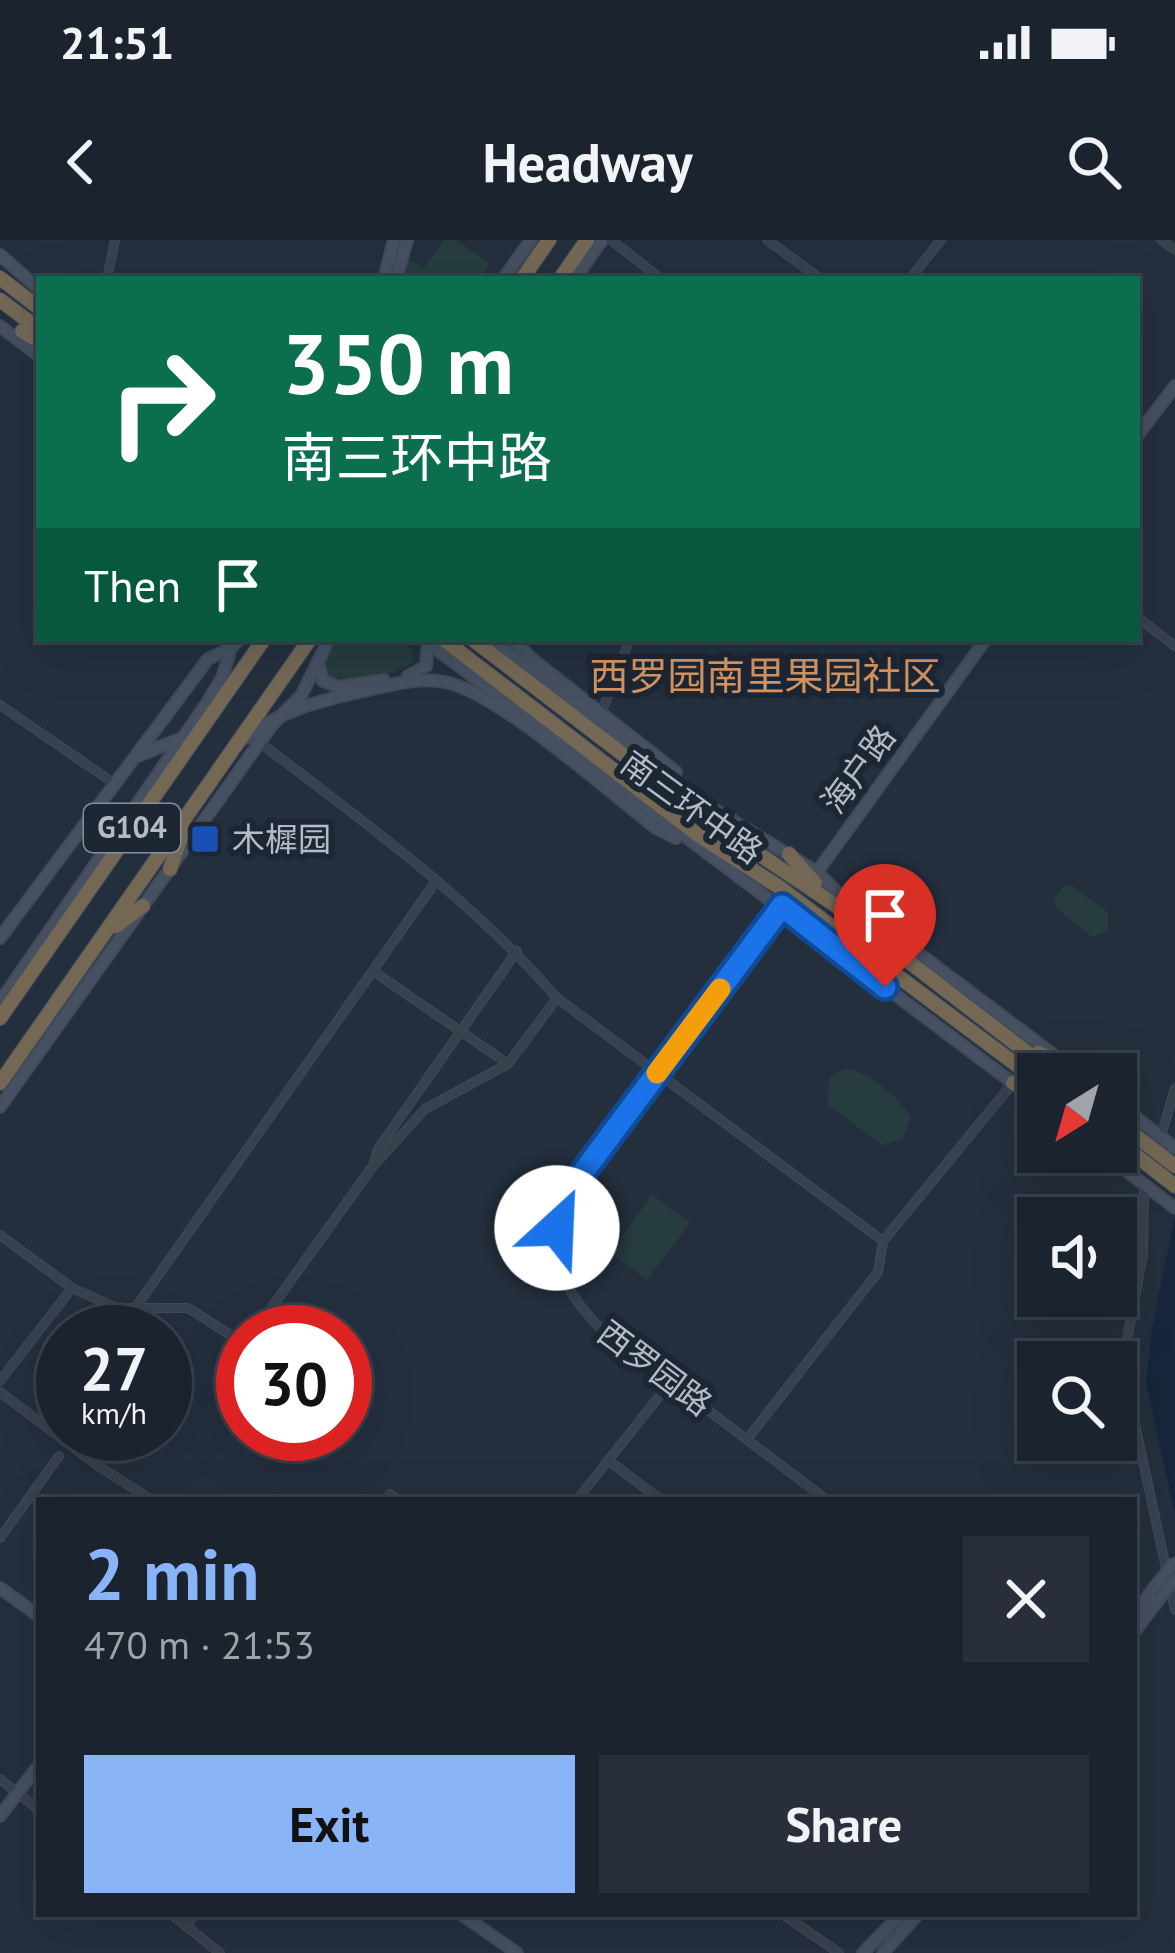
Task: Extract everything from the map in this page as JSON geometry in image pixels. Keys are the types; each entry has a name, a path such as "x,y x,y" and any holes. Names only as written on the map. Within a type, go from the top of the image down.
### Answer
{"highway":[{"path":"524,276 549,240"},
{"path":"562,276 587,240"},
{"path":"0,278 36,306"},
{"path":"0,300 36,327"},
{"path":"22,332 36,340"},
{"name":"G104","path":"0,1018 262,642"},
{"name":"G104","path":"0,1083 308,642"},
{"path":"434,642 717,859"},
{"path":"476,642 691,806 835,905 1027,1053"},
{"path":"691,806 712,808"},
{"path":"170,869 192,808"},
{"path":"697,841 779,886 1017,1066"},
{"path":"789,854 835,905"},
{"path":"103,936 143,906"},
{"path":"1006,1037 1038,1053"},
{"path":"1013,1083 1017,1085"},
{"path":"1137,1137 1170,1163 1175,1186"},
{"path":"1137,1149 1170,1163"}],"street":[{"path":"108,276 115,240"},
{"path":"385,276 394,240"},
{"path":"397,276 407,240"},
{"path":"505,276 531,240"},
{"path":"576,276 606,240 657,276"},
{"path":"767,240 817,276"},
{"path":"912,276 941,240"},
{"path":"1161,240 1175,250"},
{"path":"0,255 36,286"},
{"path":"0,323 22,332"},
{"path":"0,323 36,353"},
{"path":"1140,432 1175,386"},
{"path":"1140,619 1175,646"},
{"path":"1,998 222,678 233,642"},
{"path":"0,938 208,659 233,642"},
{"path":"236,745 301,696 327,642"},
{"path":"318,658 323,680 350,686 421,672 431,642"},
{"name":"南三环中路","path":"494,642 712,808 817,872 1051,1053"},
{"path":"515,642 749,830"},
{"path":"602,711 629,642"},
{"name":"海户路","path":"817,872 984,642"},
{"path":"0,1107 281,714 322,700 418,680 446,682 495,704 656,828 697,841"},
{"path":"0,705 115,784"},
{"path":"132,760 184,736"},
{"path":"260,742 436,881 517,951 557,998 883,1241"},
{"name":"南三环中路","path":"717,859 1013,1083"},
{"path":"137,1305 436,881"},
{"name":"西罗园路","path":"782,906 564,1202 555,1249 577,1305 603,1331 822,1497"},
{"path":"373,1166 378,1149 517,951"},
{"path":"373,971 508,1064"},
{"path":"273,1305 373,1166 425,1109 508,1064 557,998"},
{"path":"748,1438 878,1272 883,1241 1013,1083"},
{"path":"1161,1136 1175,1088"},
{"path":"1137,1118 1161,1136 1170,1163"},
{"path":"1129,1173 1175,1208"},
{"path":"1144,1185 1143,1254 1126,1345 1132,1410 1175,1610"},
{"path":"0,1235 72,1288 110,1305"},
{"path":"0,1381 72,1288"},
{"path":"579,1497 672,1380"},
{"path":"0,1392 147,1497"},
{"path":"608,1460 657,1497"},
{"path":"0,1538 55,1461"},
{"path":"1137,1627 1175,1562"},
{"path":"1137,1613 1175,1579"},
{"path":"0,1588 36,1614"},
{"path":"0,1816 36,1769"},
{"path":"0,1779 36,1808"},
{"path":"175,1917 220,1953"},
{"path":"187,1927 192,1917"},
{"path":"465,1917 517,1953"},
{"path":"786,1917 838,1953"},
{"path":"863,1953 898,1917"},
{"path":"883,1953 915,1917"}],"green space":[{"path":"444,240 457,240 490,264 482,276 399,276 403,256 424,268"},
{"path":"331,642 401,642 412,650 413,661 383,675 319,674"},
{"path":"1065,885 1108,913 1108,930 1092,937 1055,907 1054,899"},
{"path":"843,1069 872,1079 899,1102 911,1118 903,1138 882,1145 827,1104 830,1077"},
{"path":"652,1195 690,1223 647,1280 610,1252"}],"water":[{"path":"1175,1218 1175,1514 1146,1383 1153,1322"}],"slow traffic":[{"path":"657,1073 720,989"}],"place":[{"name":"木樨园","path":"205,839"}],"district":[{"name":"西罗园南里果园社区","path":"765,676"}],"route":[{"path":"557,1228 575,1183 782,906 885,987"}]}
